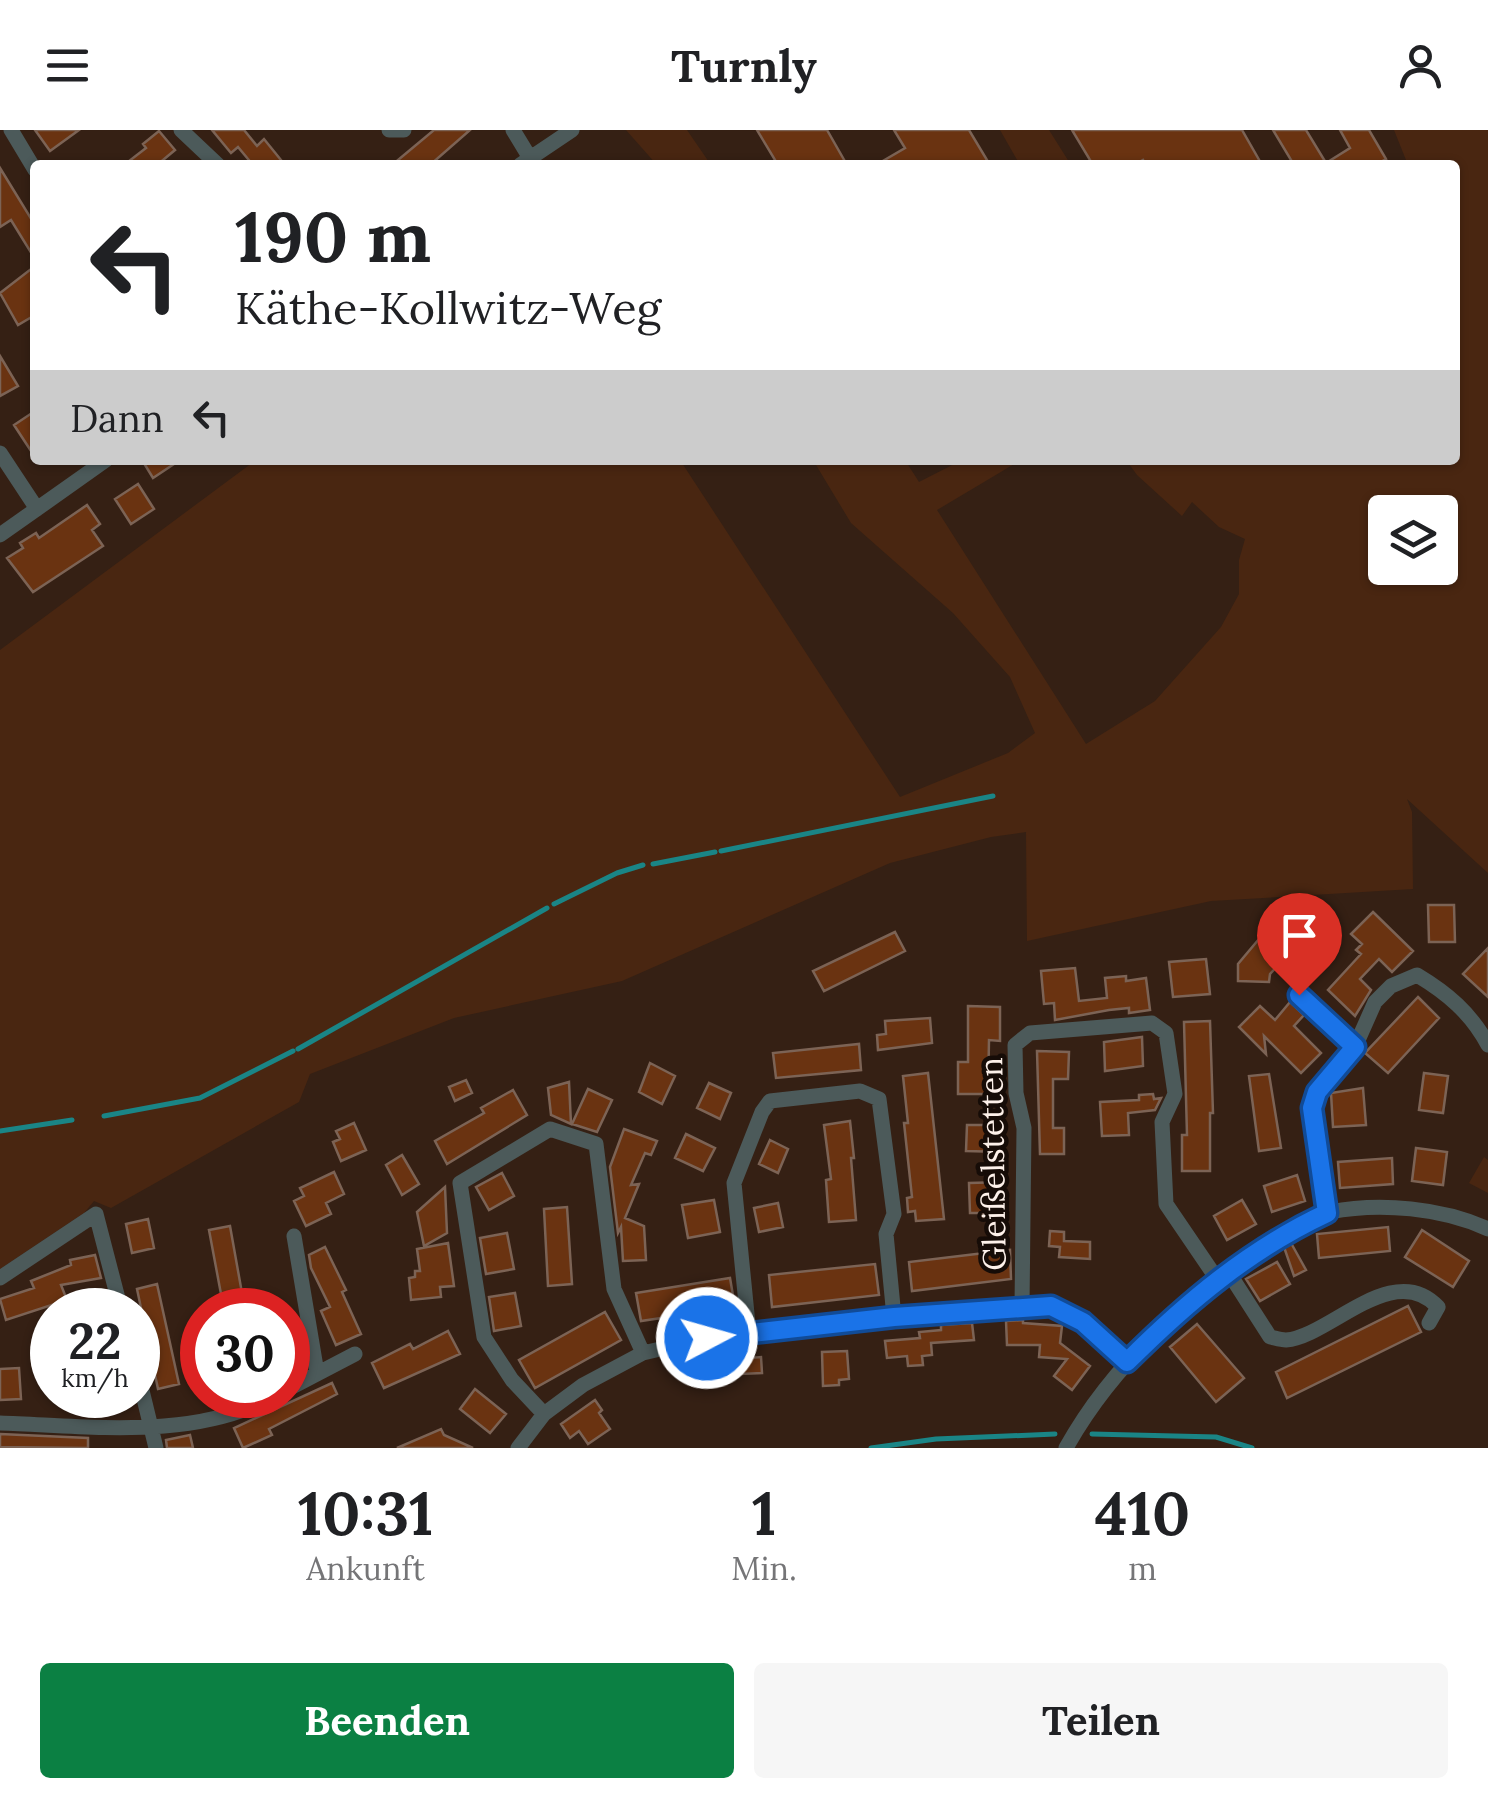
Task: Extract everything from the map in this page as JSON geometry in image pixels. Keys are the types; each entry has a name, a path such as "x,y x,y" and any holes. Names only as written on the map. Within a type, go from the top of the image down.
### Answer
{"street":[{"path":"181,130 213,160"},
{"path":"388,130 404,130"},
{"path":"514,130 524,160"},
{"path":"528,160 572,130"},
{"path":"7,134 30,164"},
{"path":"0,453 37,508"},
{"path":"0,535 99,465"},
{"path":"1327,1213 1312,1108 1317,1092 1355,1047 1376,1002 1391,986 1417,974 1443,990 1467,1013 1488,1045"},
{"path":"1299,995 1355,1047"},
{"name":"Gleißelstetten","path":"1022,1307 1024,1128 1016,1092 1016,1044 1030,1033 1152,1022 1166,1033 1174,1094 1162,1122 1166,1204 1222,1275"},
{"path":"749,1334 734,1183 762,1112 770,1101 860,1090 879,1099 894,1214 886,1234 894,1317"},
{"path":"544,1414 512,1380 484,1337 460,1183 550,1129 596,1144 614,1289 643,1353"},
{"path":"1066,1448 1127,1362 1222,1275 1292,1229 1327,1213 1363,1208 1465,1218 1488,1229"},
{"path":"0,1278 96,1214 115,1288"},
{"path":"294,1236 317,1373"},
{"path":"1222,1275 1270,1337 1287,1340 1368,1300 1401,1292 1428,1297 1438,1307 1429,1323"},
{"name":"Gleißelstetten","path":"518,1448 544,1414 583,1385 643,1353 707,1338 894,1317 1051,1306 1068,1312 1127,1362"},
{"path":"310,1377 355,1354"},
{"path":"149,1418 156,1448"},
{"path":"0,1423 151,1428 213,1418"}],"shaded area":[{"path":"626,130 687,130 708,160 653,160"},
{"path":"1000,130 1049,130 1068,160 1017,160"},
{"path":"1394,130 1488,130 1488,873 1407,799 1412,812 1413,889 1211,901 1027,941 1026,832 890,863 622,981 454,1018 310,1074 299,1102 111,1208 94,1201 84,1213 0,1269 0,650 249,465 683,465 900,797 1008,753 1035,733 1010,677 953,613 851,523 816,465 908,465 919,482 952,465 1013,465 937,510 1086,744 1155,701 1221,627 1239,594 1239,560 1245,539 1219,527 1192,502 1182,516 1130,465 1460,465 1460,160 1406,160"},
{"path":"1484,1157 1488,1160 1488,1193 1469,1183"}],"building":[{"path":"35,130 79,130 50,151"},
{"path":"212,130 244,130 257,146 264,139 281,160 249,160 238,147 231,153"},
{"path":"434,130 470,130 436,160 398,160"},
{"path":"757,130 827,130 844,160 775,160"},
{"path":"894,130 969,130 987,160 885,160 905,148"},
{"path":"1072,130 1242,130 1259,160 1143,160 1090,160"},
{"path":"1273,130 1306,130 1324,160 1291,160"},
{"path":"1340,130 1369,130 1386,159 1331,160 1350,148"},
{"path":"159,131 175,150 163,160 130,160 146,148 143,144"},
{"path":"0,168 30,217 30,251 11,220 0,227"},
{"path":"30,270 30,318 18,325 0,293"},
{"path":"0,356 18,386 0,396"},
{"path":"30,414 30,449 14,425"},
{"path":"145,465 172,465 153,478"},
{"path":"138,484 154,509 131,524 115,499"},
{"path":"87,505 100,524 92,530 103,546 33,592 7,558 23,548 20,543 36,533 39,538"},
{"path":"1428,905 1454,905 1455,942 1429,942"},
{"path":"1303,909 1329,936 1308,956 1282,929"},
{"path":"1373,912 1413,951 1392,972 1379,959 1360,979 1371,990 1355,1016 1328,990 1361,954 1356,950 1362,944 1351,934"},
{"path":"895,932 905,951 824,991 813,971"},
{"path":"1259,939 1283,960 1270,974 1269,982 1238,981 1238,964"},
{"path":"1488,948 1488,997 1463,974"},
{"path":"1206,959 1210,994 1173,997 1169,962"},
{"path":"1075,968 1079,1001 1107,998 1105,978 1146,978 1150,1010 1109,1010 1055,1020 1054,1003 1044,1004 1041,971"},
{"path":"1418,997 1439,1018 1388,1073 1365,1053"},
{"path":"1290,1002 1304,1015 1294,1026 1321,1053 1301,1073 1264,1036 1266,1054 1239,1027 1260,1006 1275,1020"},
{"path":"968,1006 1000,1007 1000,1041 989,1040 988,1094 958,1094 958,1062 968,1062"},
{"path":"930,1018 932,1043 878,1050 877,1035 886,1034 885,1021"},
{"path":"1210,1021 1210,1171 1182,1171 1182,1135 1187,1135 1184,1022"},
{"path":"1142,1037 1143,1066 1105,1071 1104,1042"},
{"path":"859,1044 861,1070 776,1078 773,1053"},
{"path":"1037,1051 1069,1052 1068,1079 1053,1079 1053,1128 1064,1128 1064,1154 1040,1154"},
{"path":"650,1063 675,1076 662,1104 639,1092"},
{"path":"928,1073 944,1219 916,1221 915,1211 908,1212 907,1198 912,1197 903,1076"},
{"path":"1424,1073 1448,1076 1443,1113 1419,1110"},
{"path":"1269,1074 1281,1148 1259,1151 1249,1076"},
{"path":"466,1080 472,1093 455,1101 449,1087"},
{"path":"569,1082 571,1124 551,1115 548,1088"},
{"path":"709,1083 731,1093 720,1119 697,1108"},
{"path":"1363,1088 1366,1125 1333,1127 1331,1093"},
{"path":"588,1089 612,1100 597,1132 572,1124"},
{"path":"513,1090 527,1115 447,1164 435,1141 484,1113 481,1108"},
{"path":"1153,1094 1154,1099 1161,1098 1155,1110 1128,1113 1129,1135 1102,1136 1100,1102 1139,1100 1139,1095"},
{"path":"850,1121 856,1220 829,1222 826,1180 831,1179 824,1125"},
{"path":"354,1123 366,1150 341,1161 333,1142 340,1139 336,1131"},
{"path":"967,1125 1003,1125 1003,1152 966,1151"},
{"path":"624,1129 657,1141 651,1155 645,1153 631,1185 639,1184 625,1218 644,1226 646,1260 623,1261 621,1227 618,1233 610,1167"},
{"path":"686,1134 715,1148 703,1171 675,1158"},
{"path":"770,1140 788,1149 778,1173 759,1164"},
{"path":"1416,1148 1447,1152 1443,1185 1412,1181"},
{"path":"402,1155 419,1184 402,1195 386,1165"},
{"path":"1392,1158 1393,1184 1340,1188 1338,1162"},
{"path":"334,1172 344,1194 326,1203 331,1214 306,1226 294,1201 304,1196 300,1188"},
{"path":"502,1173 514,1196 489,1210 476,1187"},
{"path":"1297,1175 1305,1201 1272,1212 1264,1186"},
{"path":"1005,1182 1005,1213 970,1213 969,1183"},
{"path":"445,1187 447,1233 424,1246 417,1212"},
{"path":"714,1200 720,1232 688,1238 682,1205"},
{"path":"1242,1200 1256,1224 1227,1240 1214,1216"},
{"path":"778,1203 783,1227 759,1232 754,1208"},
{"path":"567,1207 572,1284 548,1286 544,1209"},
{"path":"148,1219 154,1248 132,1253 126,1224"},
{"path":"230,1226 241,1288 220,1288 209,1230"},
{"path":"1388,1227 1390,1251 1319,1258 1317,1234"},
{"path":"1422,1230 1469,1261 1453,1287 1405,1257"},
{"path":"1050,1231 1064,1232 1064,1241 1090,1242 1090,1259 1059,1257 1060,1247 1049,1246"},
{"path":"507,1233 514,1269 486,1274 480,1238"},
{"path":"448,1243 454,1286 440,1287 441,1297 411,1300 409,1278 420,1271 417,1249"},
{"path":"1291,1243 1306,1270 1294,1276 1284,1247"},
{"path":"325,1247 361,1334 336,1345 321,1311 330,1307 311,1268 309,1255"},
{"path":"1010,1250 1011,1279 912,1291 909,1262"},
{"path":"95,1255 101,1278 61,1285 62,1288 34,1288 31,1281 71,1265 70,1260"},
{"path":"1277,1262 1290,1284 1260,1301 1246,1279"},
{"path":"875,1264 879,1295 772,1307 769,1275"},
{"path":"730,1278 735,1307 641,1321 636,1293"},
{"path":"30,1289 30,1312 6,1320 0,1299"},
{"path":"515,1293 521,1326 494,1331 489,1297"},
{"path":"160,1298 179,1384 160,1389"},
{"path":"1408,1306 1421,1332 1287,1398 1276,1372"},
{"path":"605,1312 621,1340 535,1388 519,1360"},
{"path":"1006,1321 1062,1326 1060,1343 1090,1366 1072,1390 1054,1376 1067,1359 1039,1357 1040,1345 1007,1345"},
{"path":"972,1323 974,1340 931,1343 932,1355 922,1356 923,1365 908,1366 907,1356 887,1358 885,1341 920,1338 919,1332 941,1330 941,1325"},
{"path":"1197,1324 1244,1378 1216,1402 1170,1347"},
{"path":"448,1331 460,1354 384,1388 372,1363 410,1344 413,1349"},
{"path":"847,1351 849,1379 839,1380 839,1385 823,1386 822,1352"},
{"path":"761,1357 762,1373 740,1374 738,1359"},
{"path":"19,1368 21,1399 0,1400 0,1369"},
{"path":"332,1383 337,1394 310,1408 310,1393"},
{"path":"475,1389 506,1414 490,1433 460,1409"},
{"path":"595,1400 610,1429 588,1444 579,1431 570,1438 561,1424"},
{"path":"256,1418 290,1418 269,1429 272,1435 243,1448 234,1428"},
{"path":"441,1429 444,1435 473,1448 397,1448"},
{"path":"0,1434 88,1438 88,1448 0,1447"},
{"path":"190,1435 193,1448 167,1448 166,1440"}],"waterway":[{"path":"721,851 993,796"},
{"path":"653,864 715,852"},
{"path":"554,904 617,873 643,865"},
{"path":"298,1049 547,908"},
{"path":"104,1116 200,1098 293,1051"},
{"path":"0,1131 72,1120"},
{"path":"871,1448 936,1439 1055,1434"},
{"path":"1092,1434 1216,1437 1252,1448"}],"route":[{"path":"707,1338 894,1317 1051,1306 1083,1322 1127,1362 1227,1270 1292,1229 1327,1213 1312,1108 1317,1092 1355,1047 1299,995"}]}
